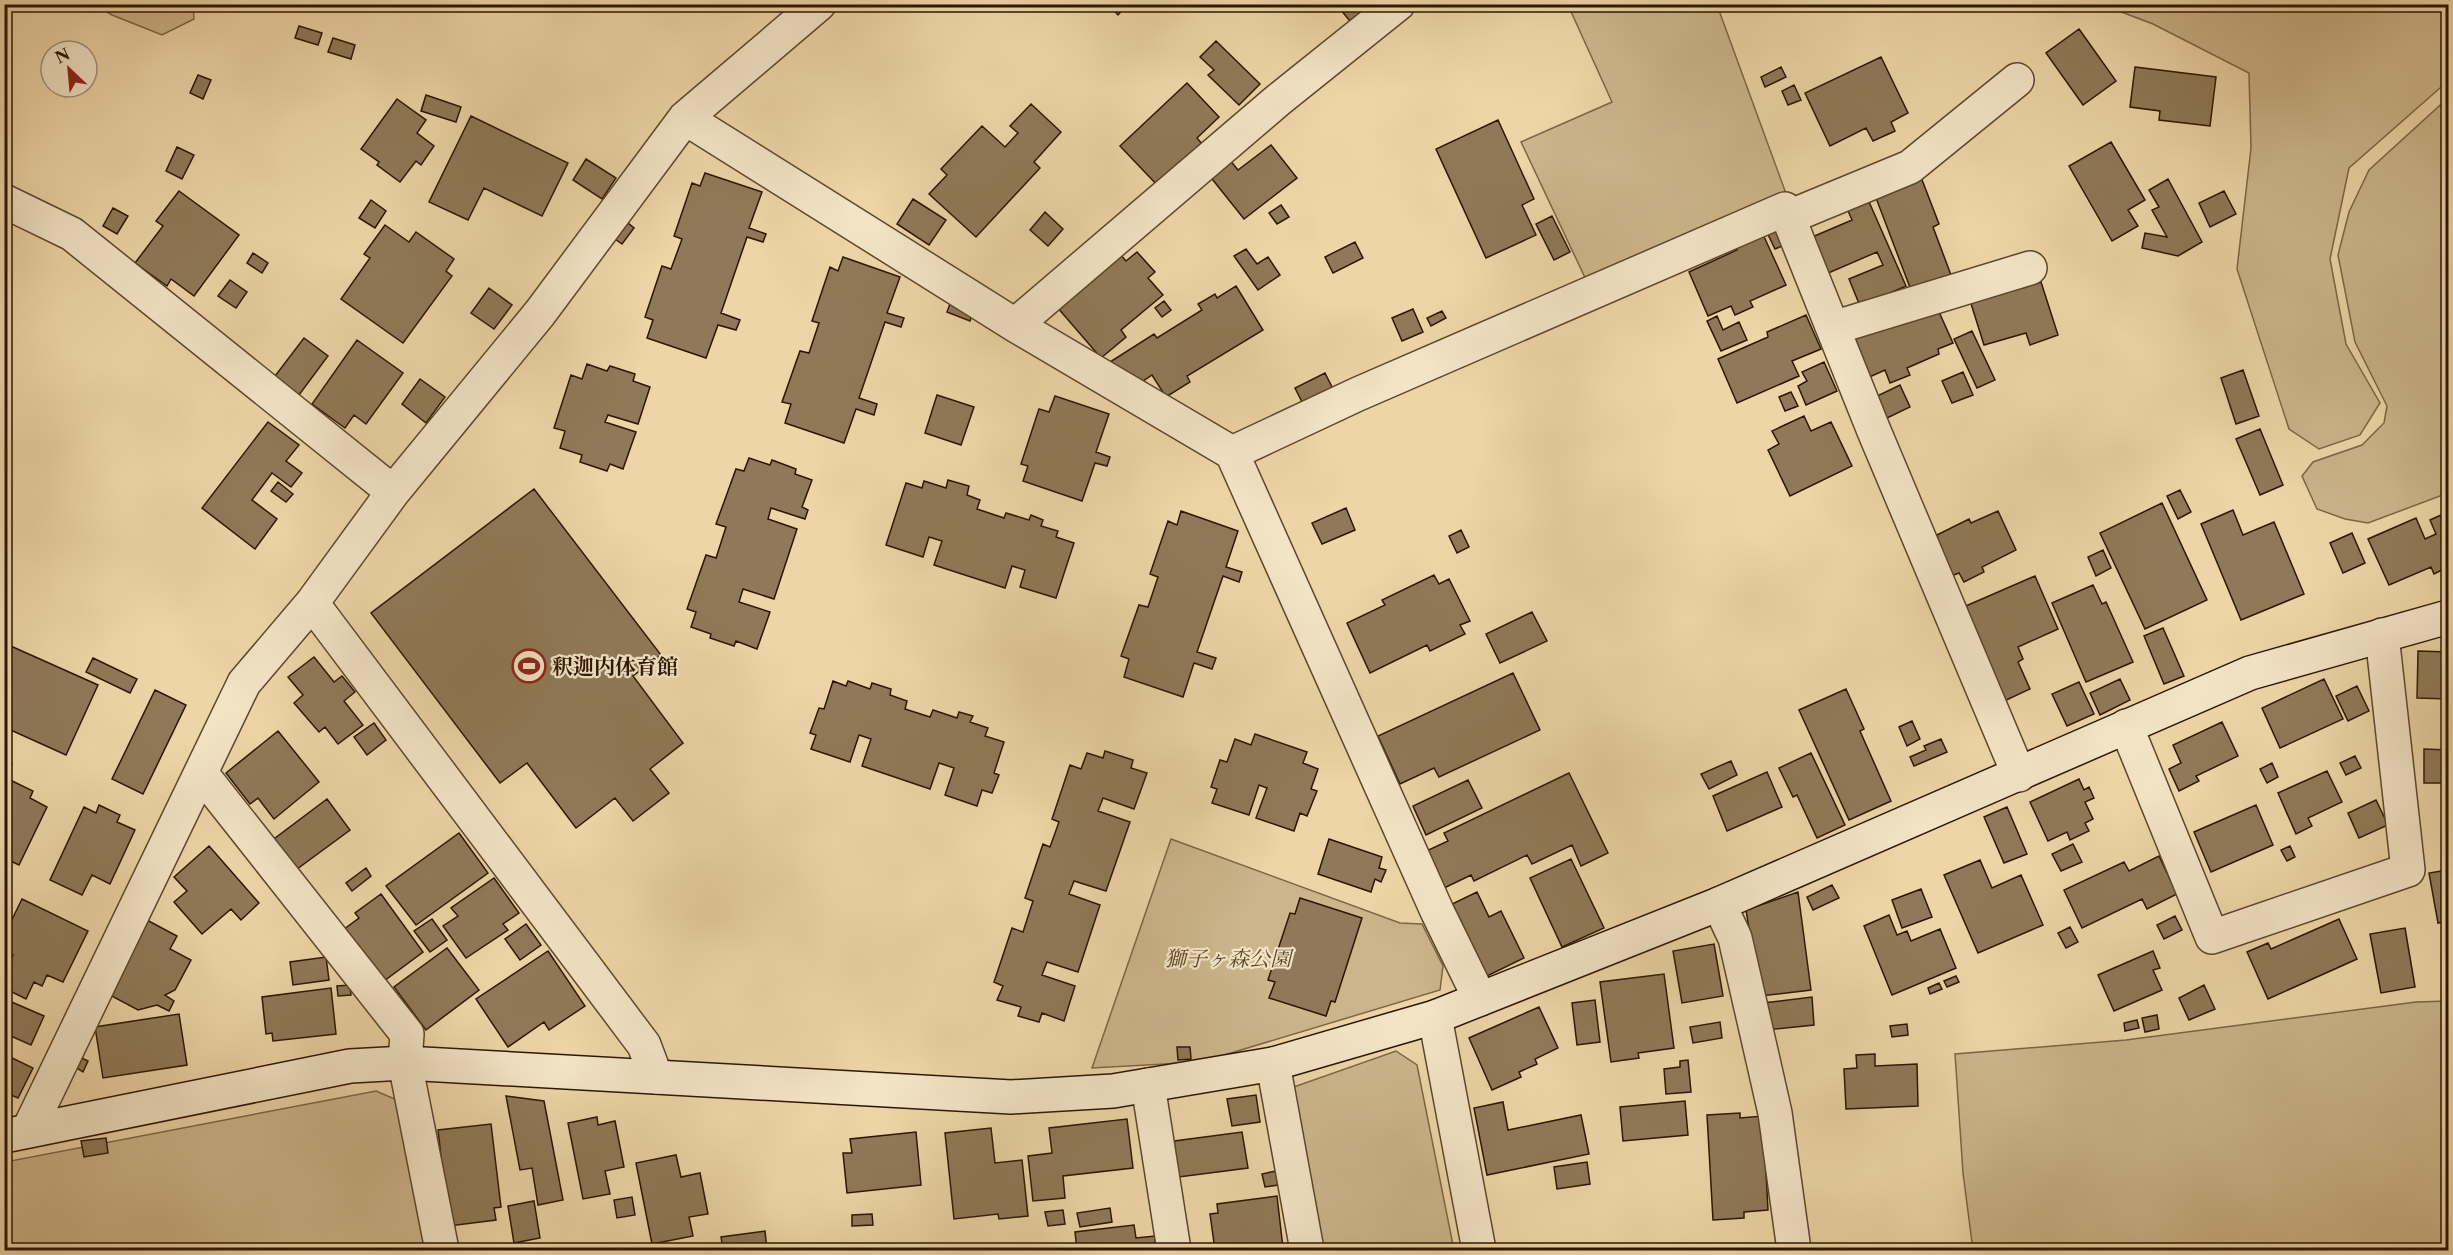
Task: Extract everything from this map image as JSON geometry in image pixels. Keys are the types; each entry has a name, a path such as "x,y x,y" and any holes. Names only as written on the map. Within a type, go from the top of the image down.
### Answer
{"street":[{"path":"16,1133 201,773 244,683 312,603 393,492 540,313 686,118 819,4"},
{"path":"1015,325 1277,100 1398,4"},
{"path":"1789,217 1910,167 2017,80"},
{"path":"686,118 1015,325 1232,453 1437,911 1480,999"},
{"path":"4,201 72,234 393,492"},
{"path":"1232,453 1358,394 1785,209 2019,775"},
{"path":"1833,327 2030,267"},
{"path":"312,603 644,1045 656,1077"},
{"path":"16,1133 350,1066 405,1063 1011,1097 1113,1091 1273,1064 1435,1017 1719,904 2250,673 2448,617"},
{"path":"2126,726 2212,937 2408,870 2382,635"},
{"path":"201,773 407,1034 405,1063 441,1251"},
{"path":"1719,904 1735,938 1764,1060 1775,1113 1794,1251"},
{"path":"1435,1017 1479,1251"},
{"path":"1273,1064 1307,1251"},
{"path":"1148,1085 1174,1251"}],"green space":[{"path":"96,5 193,5 194,19 162,35 112,15"},
{"path":"1568,5 1717,5 1788,199 1588,284 1521,142 1612,102"},
{"path":"2103,5 2448,5 2448,81 2349,168 2330,259 2346,344 2380,403 2360,435 2319,449 2289,429 2237,269 2251,148 2249,73 2153,24"},
{"path":"2448,98 2448,493 2368,523 2345,519 2317,509 2302,476 2313,462 2362,445 2384,423 2387,406 2355,342 2338,255 2349,212 2369,170"},
{"name":"獅子ヶ森公園","path":"1171,839 1400,923 1422,924 1443,966 1440,990 1201,1062 1092,1068"},
{"path":"2448,1001 2448,1250 1973,1250 1963,1173 1955,1054 2126,1040 2416,1002"},
{"path":"1396,1051 1417,1065 1454,1250 1315,1250 1288,1089"},
{"path":"376,1091 397,1100 429,1250 5,1250 5,1162"}],"building":[{"path":"228,4 242,4 241,10 227,7"},
{"path":"1108,4 1128,4 1118,15"},
{"path":"1336,4 1380,4 1354,26"},
{"path":"299,26 322,33 318,45 295,38"},
{"path":"2079,29 2116,81 2083,105 2046,53"},
{"path":"333,38 355,45 351,59 328,52"},
{"path":"1216,41 1260,84 1239,105 1208,75 1214,70 1200,57"},
{"path":"1881,57 1908,113 1891,122 1895,131 1873,141 1866,128 1830,146 1805,93"},
{"path":"1781,67 1786,77 1765,87 1761,77"},
{"path":"2135,67 2216,77 2210,126 2159,120 2160,111 2130,107"},
{"path":"198,75 211,80 203,99 190,93"},
{"path":"1187,83 1219,117 1197,138 1203,145 1159,187 1120,146"},
{"path":"1794,85 1801,100 1788,105 1782,91"},
{"path":"426,95 461,107 456,122 421,111"},
{"path":"397,99 426,120 417,133 434,146 421,165 416,161 400,182 377,165 379,162 361,149"},
{"path":"1031,104 1061,132 1034,162 1040,168 976,237 929,194 947,175 941,169 982,126 1005,147 1018,133 1010,126"},
{"path":"471,116 568,163 542,216 484,188 468,220 429,202"},
{"path":"1498,120 1534,199 1522,205 1536,235 1486,258 1436,149"},
{"path":"2111,142 2145,200 2128,210 2138,226 2112,241 2069,166"},
{"path":"1271,145 1297,178 1244,219 1205,170 1225,154 1238,170"},
{"path":"177,147 194,155 182,179 166,171"},
{"path":"586,159 616,178 602,199 573,180"},
{"path":"1919,172 1939,224 1933,227 1951,275 1911,290 1873,190"},
{"path":"705,173 762,192 749,228 766,234 763,242 747,237 721,313 740,320 736,330 718,325 706,358 647,338 653,320 645,317 662,266 671,269 682,239 674,236 692,183 700,186"},
{"path":"2168,179 2202,242 2178,256 2142,248 2145,233 2167,237 2152,210 2159,207 2149,190"},
{"path":"179,191 239,235 194,296 171,279 167,286 135,263 163,226 156,221"},
{"path":"2224,191 2236,214 2210,227 2199,203"},
{"path":"1866,195 1906,286 1860,306 1849,279 1883,265 1877,252 1826,274 1810,238 1852,220 1845,204"},
{"path":"913,199 946,220 929,245 897,224"},
{"path":"371,200 386,211 375,228 359,218"},
{"path":"1281,205 1289,217 1277,224 1269,213"},
{"path":"113,208 128,216 117,234 103,226"},
{"path":"1045,212 1063,229 1048,246 1030,230"},
{"path":"1552,216 1570,252 1554,260 1536,224"},
{"path":"623,219 634,228 622,244 611,236"},
{"path":"1775,221 1787,244 1775,249 1764,226"},
{"path":"385,225 409,242 416,232 454,259 446,271 452,276 403,343 341,299 370,258 364,254"},
{"path":"1761,230 1786,285 1750,301 1753,307 1735,315 1731,306 1708,316 1689,272 1737,250 1733,242"},
{"path":"1355,242 1363,258 1333,273 1325,257"},
{"path":"1246,249 1257,264 1268,257 1280,275 1258,290 1234,256"},
{"path":"1137,252 1155,272 1148,278 1163,295 1121,330 1126,337 1101,358 1057,307 1120,254 1126,261"},
{"path":"253,253 268,263 262,273 247,263"},
{"path":"843,257 900,277 887,313 904,318 901,327 885,322 859,398 877,404 874,415 856,409 844,443 785,423 791,404 782,402 800,351 809,353 819,323 812,321 830,267 838,271"},
{"path":"2020,277 2023,288 2041,282 2058,335 2030,345 2026,333 1984,345 1968,294"},
{"path":"230,280 247,292 236,308 218,296"},
{"path":"1236,286 1263,330 1187,376 1190,382 1166,397 1152,375 1143,381 1110,362 1154,334 1157,338 1202,310 1198,304 1215,294 1217,298"},
{"path":"489,288 512,305 494,329 471,313"},
{"path":"951,301 973,310 970,321 947,312"},
{"path":"1164,301 1171,310 1162,317 1155,308"},
{"path":"1935,303 1953,343 1938,349 1939,354 1907,368 1910,375 1890,383 1885,370 1865,379 1846,336 1887,318 1891,328"},
{"path":"1413,309 1423,332 1402,341 1392,318"},
{"path":"1442,311 1446,318 1431,326 1427,318"},
{"path":"1806,315 1821,349 1792,361 1799,376 1737,403 1718,359 1768,337 1767,332"},
{"path":"1717,316 1723,330 1739,322 1747,340 1721,351 1707,321"},
{"path":"1972,331 1995,380 1977,388 1954,339"},
{"path":"304,338 328,356 299,395 275,376"},
{"path":"357,340 403,373 366,424 354,415 345,428 312,404"},
{"path":"1824,362 1837,391 1806,405 1798,386 1807,381 1802,372"},
{"path":"587,364 607,371 610,366 635,374 633,381 650,387 638,424 608,415 605,422 636,432 623,469 610,464 607,471 580,462 582,455 560,448 565,431 554,428 571,375 582,379"},
{"path":"2243,370 2259,416 2236,424 2221,378"},
{"path":"1963,372 1973,395 1952,403 1942,381"},
{"path":"1325,373 1333,389 1303,404 1295,388"},
{"path":"420,379 445,397 426,423 402,404"},
{"path":"1900,385 1910,407 1883,420 1873,398"},
{"path":"1791,392 1798,406 1785,411 1779,397"},
{"path":"937,395 974,407 961,445 925,433"},
{"path":"1055,396 1109,414 1096,452 1110,457 1107,466 1095,463 1082,501 1023,481 1028,466 1021,464 1039,409 1049,412"},
{"path":"1804,416 1811,431 1831,422 1852,466 1790,496 1768,450 1779,444 1772,431"},
{"path":"268,422 299,445 286,461 302,473 291,487 272,473 252,500 277,519 255,549 202,508"},
{"path":"2260,429 2283,485 2260,495 2236,439"},
{"path":"749,458 770,465 772,460 796,469 795,474 812,480 802,507 808,510 805,519 771,508 768,519 797,529 774,599 743,589 739,602 770,612 757,649 736,641 734,646 710,638 711,634 691,627 696,612 687,609 706,555 716,558 726,527 716,524 736,469 744,471"},
{"path":"948,480 969,486 967,495 980,500 977,509 1004,518 1006,513 1029,520 1031,515 1043,520 1041,526 1058,531 1056,537 1074,543 1056,598 1020,587 1025,570 1012,566 1005,588 934,565 942,541 929,537 923,557 886,545 906,483 922,488 924,481 946,488"},
{"path":"278,482 293,494 286,502 271,491"},
{"name":"釈迦内体育館","path":"534,489 661,655 633,676 683,743 650,769 669,793 633,821 615,798 576,828 527,763 500,783 371,613"},
{"path":"2180,490 2191,512 2178,519 2167,496"},
{"path":"2162,503 2207,600 2145,629 2100,533"},
{"path":"1346,508 1355,530 1322,544 1312,523"},
{"path":"2233,510 2243,535 2274,522 2304,594 2241,620 2201,524"},
{"path":"1181,511 1238,531 1226,567 1242,572 1239,582 1223,576 1197,652 1216,658 1212,669 1194,663 1183,697 1124,677 1129,659 1121,656 1139,605 1148,607 1158,577 1150,574 1168,521 1177,525"},
{"path":"1998,511 2016,550 1982,567 1984,572 1964,582 1959,573 1946,578 1929,542 1938,538 1937,535 1969,519 1971,523"},
{"path":"2448,512 2448,567 2434,574 2431,567 2389,585 2368,539 2416,518 2425,539 2436,534 2430,520"},
{"path":"1461,530 1469,547 1457,553 1449,536"},
{"path":"2352,533 2365,563 2343,573 2330,543"},
{"path":"2103,550 2111,568 2096,576 2088,557"},
{"path":"1434,575 1439,584 1449,579 1470,621 1460,625 1465,634 1430,651 1427,645 1370,673 1347,623 1385,605 1382,600"},
{"path":"2035,576 2058,629 2018,647 2023,659 2018,662 2030,689 2000,703 1959,609"},
{"path":"2093,585 2102,604 2106,602 2133,662 2086,682 2052,603"},
{"path":"1532,612 1547,641 1500,663 1486,634"},
{"path":"2163,628 2184,676 2164,684 2144,636"},
{"path":"4,643 98,685 66,755 4,727"},
{"path":"2418,651 2448,652 2448,699 2417,698"},
{"path":"314,657 334,682 342,676 355,692 344,701 363,725 338,744 325,727 319,732 294,703 303,695 288,677"},
{"path":"93,658 137,679 130,693 86,672"},
{"path":"1513,673 1540,730 1439,777 1434,768 1400,784 1378,736"},
{"path":"2120,679 2130,700 2100,715 2090,693"},
{"path":"2324,679 2343,719 2280,748 2262,708"},
{"path":"833,681 846,686 848,681 870,689 872,683 891,689 890,695 907,701 905,709 930,717 933,710 957,718 959,712 973,716 970,722 988,728 985,736 1004,742 994,773 999,775 992,793 982,790 977,806 945,795 954,768 939,763 930,789 862,766 871,739 859,735 850,762 811,749 816,735 810,733 819,708 824,709"},
{"path":"2079,682 2094,714 2067,726 2052,694"},
{"path":"2357,686 2369,711 2348,721 2336,696"},
{"path":"1846,689 1864,729 1860,731 1891,801 1849,820 1799,710"},
{"path":"155,690 186,705 143,794 112,779"},
{"path":"1912,721 1920,739 1907,746 1899,727"},
{"path":"2222,722 2238,756 2196,776 2199,781 2179,791 2169,769 2181,763 2173,745"},
{"path":"374,723 386,740 367,755 354,737"},
{"path":"278,731 319,782 274,819 258,798 250,804 226,773"},
{"path":"1255,734 1307,752 1303,763 1318,769 1311,789 1317,791 1307,816 1300,813 1294,831 1256,818 1267,788 1259,785 1249,815 1212,803 1217,789 1211,787 1220,760 1227,762 1235,739 1251,745"},
{"path":"1941,739 1947,752 1914,766 1910,757 1926,750 1924,746"},
{"path":"2424,749 2448,750 2448,783 2424,783"},
{"path":"1105,751 1133,760 1131,768 1147,773 1134,809 1103,798 1098,811 1130,822 1106,891 1074,881 1069,894 1100,905 1078,972 1047,962 1042,975 1075,986 1064,1021 1042,1013 1039,1022 1018,1016 1021,1007 997,1000 1003,986 994,982 1012,928 1023,932 1033,901 1025,898 1043,844 1050,847 1059,822 1052,819 1070,765 1081,769 1087,753 1103,758"},
{"path":"1811,753 1845,825 1817,838 1797,795 1793,797 1779,768"},
{"path":"2355,756 2361,768 2346,775 2340,763"},
{"path":"4,760 12,763 8,775 4,773"},
{"path":"1731,761 1737,775 1709,789 1701,774"},
{"path":"2272,763 2278,777 2267,783 2260,769"},
{"path":"2327,771 2342,802 2308,818 2312,826 2296,834 2278,793"},
{"path":"1767,772 1782,807 1727,831 1713,796"},
{"path":"1569,773 1608,853 1581,866 1572,845 1532,864 1527,855 1474,881 1471,875 1440,890 1422,853 1448,841 1444,833"},
{"path":"4,777 33,791 30,798 47,807 19,865 4,858"},
{"path":"2079,779 2084,790 2089,787 2094,798 2085,802 2093,819 2085,823 2089,831 2070,840 2067,832 2048,841 2030,802"},
{"path":"1468,780 1482,808 1426,835 1413,806"},
{"path":"327,799 350,830 293,872 270,842"},
{"path":"2376,800 2388,825 2359,838 2348,813"},
{"path":"99,805 120,815 117,822 135,830 110,884 92,875 82,895 50,880 84,807 96,813"},
{"path":"2256,805 2273,845 2211,872 2194,832"},
{"path":"2007,807 2027,854 2004,863 1984,817"},
{"path":"459,833 488,873 416,925 386,886"},
{"path":"1329,839 1382,857 1379,868 1386,870 1381,882 1375,879 1371,892 1318,874"},
{"path":"2073,844 2082,862 2061,871 2052,854"},
{"path":"209,846 259,903 241,920 231,909 202,934 174,902 187,891 174,877"},
{"path":"2290,846 2295,857 2287,861 2281,850"},
{"path":"2159,856 2177,894 2147,909 2142,899 2082,928 2064,890 2124,862 2129,871"},
{"path":"1571,859 1604,928 1562,947 1530,878"},
{"path":"1980,860 1992,888 2021,875 2043,925 1978,953 1944,875"},
{"path":"366,868 371,876 352,891 346,883"},
{"path":"2448,870 2448,921 2438,923 2429,873"},
{"path":"494,878 519,913 503,924 508,930 466,958 443,926 458,916 451,908"},
{"path":"1832,885 1839,898 1813,910 1807,897"},
{"path":"1921,889 1932,917 1902,928 1892,900"},
{"path":"1477,892 1489,917 1501,911 1524,958 1485,977 1450,905"},
{"path":"1798,892 1811,990 1760,996 1746,910"},
{"path":"381,894 423,952 384,981 340,932 359,918 355,913"},
{"path":"1300,898 1362,918 1335,1002 1331,1001 1326,1016 1269,998 1275,982 1268,980 1290,913 1295,914"},
{"path":"22,899 88,931 63,982 47,975 42,986 34,982 26,999 4,988 4,973 13,955 4,951 4,936"},
{"path":"1889,915 1897,935 1907,931 1911,941 1940,929 1956,968 1892,995 1864,926"},
{"path":"2175,916 2182,930 2164,939 2157,925"},
{"path":"145,919 177,936 170,949 191,960 175,990 165,995 174,1001 169,1011 157,1005 138,1010 106,993"},
{"path":"432,919 447,940 430,952 414,931"},
{"path":"2339,919 2357,959 2268,999 2247,952 2268,943 2271,949"},
{"path":"526,924 541,945 520,960 505,939"},
{"path":"2070,927 2078,942 2066,948 2058,933"},
{"path":"2405,928 2415,987 2381,993 2370,934"},
{"path":"1714,944 1723,996 1682,1003 1673,951"},
{"path":"447,948 479,990 426,1030 394,987"},
{"path":"548,951 585,1006 549,1030 544,1022 508,1047 476,999"},
{"path":"2153,951 2160,968 2153,970 2162,990 2114,1011 2098,975"},
{"path":"326,957 329,980 293,985 290,962"},
{"path":"1664,974 1674,1048 1638,1053 1639,1058 1611,1062 1600,982"},
{"path":"1956,976 1959,982 1947,987 1944,981"},
{"path":"1939,983 1942,989 1930,994 1928,988"},
{"path":"350,985 351,995 338,996 337,986"},
{"path":"2204,985 2215,1009 2189,1020 2179,998"},
{"path":"331,988 336,1034 273,1041 272,1033 266,1034 262,997"},
{"path":"1812,997 1814,1025 1766,1030 1763,1003"},
{"path":"7,1000 44,1016 31,1045 4,1033 4,1006"},
{"path":"1595,1000 1600,1042 1577,1045 1572,1003"},
{"path":"1539,1007 1558,1048 1535,1059 1537,1064 1519,1072 1521,1077 1492,1090 1469,1038"},
{"path":"179,1014 187,1065 103,1078 95,1027"},
{"path":"2157,1015 2159,1029 2145,1032 2142,1018"},
{"path":"2137,1020 2139,1028 2125,1031 2124,1023"},
{"path":"1720,1022 1722,1038 1693,1043 1690,1027"},
{"path":"1907,1024 1908,1035 1892,1037 1890,1026"},
{"path":"1177,1047 1190,1047 1191,1059 1178,1060"},
{"path":"1875,1054 1875,1066 1917,1064 1918,1106 1846,1109 1844,1069 1857,1068 1856,1055"},
{"path":"8,1056 33,1068 18,1098 4,1092 4,1063"},
{"path":"80,1057 88,1061 83,1072 75,1067"},
{"path":"1688,1060 1691,1092 1666,1094 1664,1069 1680,1067 1680,1061"},
{"path":"1256,1095 1260,1122 1232,1126 1227,1099"},
{"path":"506,1096 544,1101 563,1200 538,1205 532,1168 520,1170"},
{"path":"1685,1101 1688,1135 1623,1141 1620,1107"},
{"path":"1503,1102 1508,1130 1581,1115 1589,1154 1487,1175 1474,1108"},
{"path":"1740,1113 1740,1118 1763,1116 1768,1210 1744,1212 1744,1218 1713,1220 1707,1115"},
{"path":"597,1117 598,1125 615,1121 624,1167 605,1171 610,1194 583,1199 568,1123"},
{"path":"1127,1119 1133,1168 1063,1176 1065,1198 1033,1201 1028,1156 1052,1153 1049,1128"},
{"path":"491,1124 501,1207 494,1208 496,1220 449,1226 438,1130"},
{"path":"991,1128 995,1163 1022,1160 1028,1216 999,1219 998,1214 954,1219 945,1133"},
{"path":"916,1132 921,1185 847,1193 843,1153 852,1153 850,1139"},
{"path":"1242,1132 1248,1168 1171,1178 1167,1142"},
{"path":"106,1138 108,1153 84,1157 81,1141"},
{"path":"676,1155 681,1177 700,1173 708,1214 689,1217 693,1236 652,1244 636,1163"},
{"path":"1587,1162 1590,1184 1557,1189 1554,1167"},
{"path":"1276,1171 1278,1185 1265,1187 1262,1174"},
{"path":"1277,1196 1283,1248 1215,1250 1210,1214 1218,1213 1217,1204"},
{"path":"632,1197 635,1215 617,1218 614,1200"},
{"path":"534,1201 540,1238 514,1243 508,1206"},
{"path":"1110,1208 1112,1222 1080,1227 1077,1213"},
{"path":"1063,1210 1065,1224 1048,1226 1045,1212"},
{"path":"872,1214 873,1225 852,1226 852,1215"},
{"path":"1134,1225 1136,1238 1155,1236 1156,1250 1077,1250 1075,1232"},
{"path":"765,1231 767,1250 723,1250 721,1237"}],"place":[{"name":"釈迦内体育館","path":"529,666"}]}
